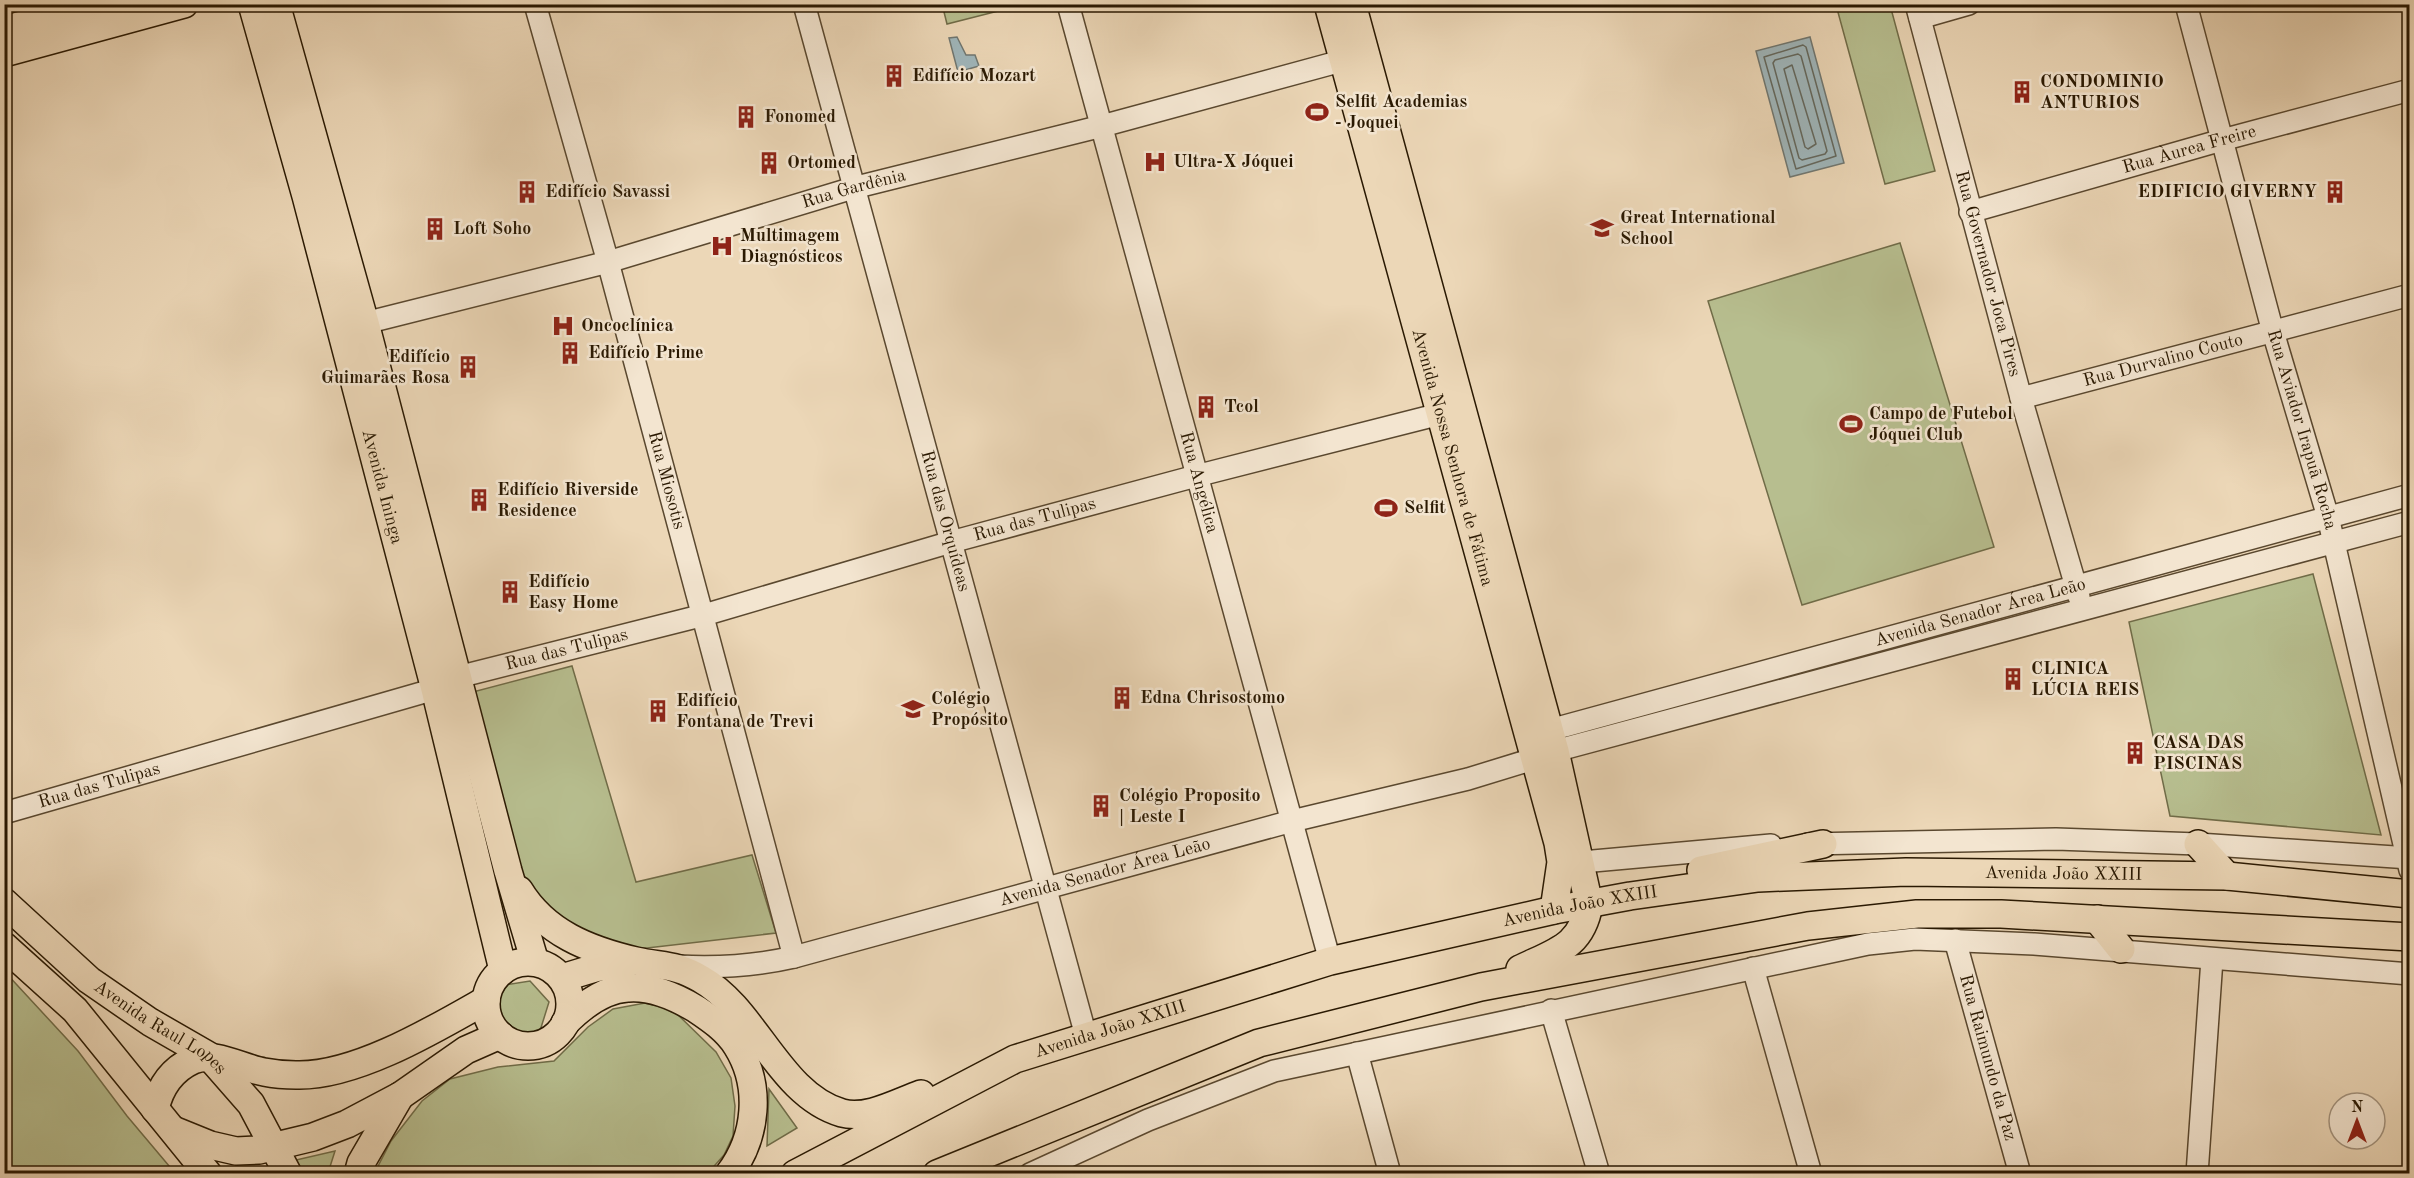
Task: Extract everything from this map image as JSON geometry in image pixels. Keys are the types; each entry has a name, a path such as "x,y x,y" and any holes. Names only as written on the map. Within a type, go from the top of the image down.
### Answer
{"main road":[{"path":"5,32 97,4"},
{"path":"5,32 184,4"},
{"name":"Avenida Ininga","path":"252,4 446,683 508,871 535,962"},
{"name":"Avenida Ininga","path":"276,4 366,323 446,683 503,970"},
{"name":"Avenida Nossa Senhora de Fátima","path":"1328,4 1440,414 1581,861 1589,904"},
{"name":"Avenida Nossa Senhora de Fátima","path":"1352,4 1546,747 1561,861 1554,910"},
{"path":"1630,896 1661,879 1823,844"},
{"path":"2198,844 2227,876"},
{"path":"508,871 527,902 556,931 595,950 638,962 675,966 704,980 726,1000 795,1083 819,1103 844,1113 870,1113 1015,1059"},
{"name":"Avenida João XXIII","path":"795,1173 1015,1059 1330,962 1554,910 1630,896 1758,878 1906,872 2227,876 2409,894"},
{"name":"Avenida Raul Lopes","path":"4,902 89,980 150,1022 209,1056 233,1080 251,1104 276,1146 288,1173"},
{"path":"1481,987 1558,952 1575,940 1587,918 1589,904"},
{"path":"937,1173 1259,1043 1481,987 1818,924 1917,914 2001,914 2409,937"},
{"path":"2097,918 2121,949"},
{"name":"Avenida Raul Lopes","path":"4,946 75,1010 208,1173"},
{"path":"565,1023 570,1000 561,978 550,968 535,962 513,964 495,978 486,1000 492,1024 500,1035 523,1045 536,1045 558,1034 565,1023 581,1008 627,987 657,991 680,999 716,1022 737,1046 754,1091 750,1130 740,1158 729,1173"},
{"path":"561,978 595,968 638,962"},
{"path":"155,1109 158,1095 171,1075 194,1060 209,1056 264,1072 296,1075 326,1074 360,1062 440,1027 486,1000"},
{"path":"173,1130 210,1145 236,1151 276,1146 347,1124 400,1096 466,1050 500,1035"},
{"path":"358,1173 361,1163 400,1096"}],"street":[{"name":"Rua Miosotis","path":"534,4 608,262 794,957"},
{"name":"Rua das Orquídeas","path":"804,4 1086,1036"},
{"name":"Rua Angélica","path":"1068,4 1330,962"},
{"path":"1918,11 1969,4"},
{"name":"Rua Aviador Irapuã Rocha","path":"2186,4 2274,332 2328,517 2409,862"},
{"name":"Rua Governador Joca Pires","path":"1918,11 2021,398 2084,610"},
{"name":"Rua Gardênia","path":"366,323 608,262 853,188 1102,126 1345,60"},
{"name":"Rua Àurea Freire","path":"1970,212 2222,140 2409,90"},
{"name":"Rua Durvalino Couto","path":"2021,398 2409,295"},
{"name":"Rua das Tulipas","path":"4,813 446,683 704,615 951,542 1196,476 1440,414"},
{"name":"Avenida Senador Área Leão","path":"675,966 718,968 764,964 794,957 1047,890 1292,821 1468,778 1720,684 2409,495"},
{"name":"Avenida Senador Área Leão","path":"1546,747 1725,705 1934,651 2409,522"},
{"path":"1926,627 1934,651"},
{"path":"1808,659 1814,682"},
{"path":"1720,684 1725,705"},
{"name":"Avenida João XXIII","path":"1581,861 1769,845 2056,839 2198,844 2409,862"},
{"path":"1030,1173 1148,1120 1274,1071 1868,944 1915,939 2121,949 2212,959 2409,974"},
{"name":"Rua Raimundo da Paz","path":"1955,940 2020,1173"},
{"path":"2198,1173 2212,959"},
{"path":"1753,968 1811,1173"},
{"path":"1551,1010 1599,1173"},
{"path":"1357,1053 1390,1173"}],"green space":[{"path":"942,4 1022,4 1022,5 947,24"},
{"path":"1836,5 1890,5 1935,171 1885,184"},
{"name":"Campo de Futebol Jóquei Club","path":"1900,243 1994,547 1802,605 1708,301"},
{"path":"2313,574 2381,835 2170,816 2129,622"},
{"path":"572,666 636,882 752,855 776,933 647,948 625,947 568,932 519,873 469,693"},
{"path":"5,972 78,1051 127,1116 175,1173 5,1173"},
{"path":"530,981 549,1002 539,1034 514,1035 495,1018 495,999 504,985"},
{"path":"645,1003 673,1010 716,1052 731,1078 735,1106 733,1136 724,1155 708,1173 374,1174 391,1141 422,1101 450,1079 498,1067 554,1061 588,1027 613,1009"},
{"path":"769,1089 797,1128 767,1146"},
{"path":"335,1151 328,1173 302,1173 296,1160"}],"water":[{"path":"957,37 966,55 975,55 979,66 958,72 949,38"},
{"path":"1810,37 1844,163 1790,177 1756,51"}],"place":[{"name":"Edifício Mozart","path":"894,76"},
{"name":"CONDOMINIO ANTURIOS","path":"2022,92"},
{"name":"Selfit Academias - Joquei","path":"1317,112"},
{"name":"Fonomed","path":"746,117"},
{"name":"Ultra-X Jóquei","path":"1155,162"},
{"name":"Ortomed","path":"769,163"},
{"name":"Edifício Savassi","path":"527,192"},
{"name":"EDIFICIO GIVERNY","path":"2335,192"},
{"name":"Great International School","path":"1602,228"},
{"name":"Loft Soho","path":"435,229"},
{"name":"Multimagem Diagnósticos","path":"722,246"},
{"name":"Oncoclínica","path":"563,326"},
{"name":"Edifício Prime","path":"570,353"},
{"name":"Edifício Guimarães Rosa","path":"468,367"},
{"name":"Tcol","path":"1206,407"},
{"name":"Campo de Futebol Jóquei Club","path":"1851,424"},
{"name":"Edifício Riverside Residence","path":"479,500"},
{"name":"Selfit","path":"1386,508"},
{"name":"Edifício Easy Home","path":"510,592"},
{"name":"CLINICA LÚCIA REIS","path":"2013,679"},
{"name":"Edna Chrisostomo","path":"1122,698"},
{"name":"Colégio Propósito","path":"913,709"},
{"name":"Edifício Fontana de Trevi","path":"658,711"},
{"name":"CASA DAS PISCINAS","path":"2135,753"},
{"name":"Colégio Proposito | Leste I","path":"1101,806"}]}
